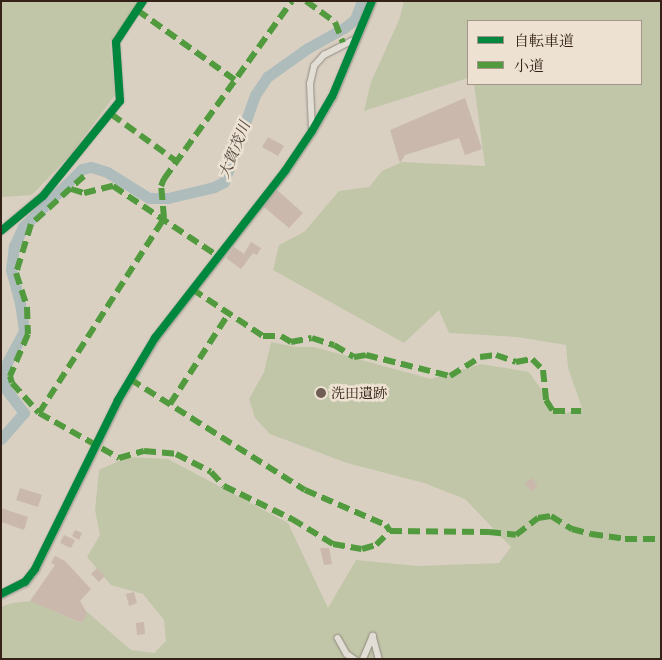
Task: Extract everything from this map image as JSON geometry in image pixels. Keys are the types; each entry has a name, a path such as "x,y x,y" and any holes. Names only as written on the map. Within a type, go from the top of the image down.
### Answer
{"street":[{"path":"1,231 43,196 120,101 116,42 143,1"},
{"path":"1,594 25,582 35,569 118,400 155,338 285,171 312,131 332,96 372,1"},
{"path":"312,131 310,84 314,66 324,55 355,39"},
{"path":"363,659 373,636 379,659"},
{"path":"338,638 347,654 354,659"}],"green space":[{"path":"1,1 140,1 110,42 115,95 72,153 32,195 1,197"},
{"path":"404,1 661,1 661,659 1,659 1,607 12,603 32,601 81,623 86,611 131,650 154,653 166,641 164,620 143,594 111,585 87,557 100,535 95,510 99,470 128,457 168,459 288,523 328,608 356,560 418,566 499,563 511,547 465,499 424,483 347,463 270,434 255,418 249,399 264,372 271,342 296,347 314,347 431,379 481,364 529,372 559,415 582,408 568,368 566,345 517,337 449,333 439,310 404,343 273,270 279,245 304,232 339,191 369,187 382,171 402,162 485,166 474,85 642,85 642,20 467,20 467,78 364,111 371,82 399,20"}],"building":[{"path":"465,98 482,149 465,155 459,138 405,155 400,163 390,130"},
{"path":"268,137 284,146 278,156 262,147"},
{"path":"277,190 303,213 289,228 264,207"},
{"path":"251,242 261,248 257,255 253,253 241,269 226,258 234,247 244,254"},
{"path":"532,478 538,486 531,491 525,483"},
{"path":"20,488 42,495 38,507 16,500"},
{"path":"1,508 28,517 24,530 1,522"},
{"path":"75,530 82,533 79,540 72,536"},
{"path":"64,535 75,540 71,548 60,543"},
{"path":"320,548 329,548 332,564 324,565"},
{"path":"55,556 65,561 91,589 80,601 87,613 82,623 30,601 55,565 51,563"},
{"path":"97,568 105,576 99,582 91,574"},
{"path":"134,592 137,603 129,606 126,594"},
{"path":"144,622 145,634 137,635 136,623"}],"waterway":[{"name":"大賀茂川","path":"1,439 24,413 4,386 3,370 24,331 20,303 11,270 14,246 23,227 82,169 91,167 107,172 149,198 168,198 214,187 224,182 255,95 267,77 308,48 344,28 355,19 362,1"}],"marked path":[{"path":"39,413 164,218 161,186 164,179 292,1"},
{"path":"306,1 335,22 343,43"},
{"path":"137,10 235,80"},
{"path":"111,114 176,161"},
{"path":"84,176 31,224 16,273 27,307 28,334 10,376 12,383 39,413 119,458 144,451 176,454 211,472 224,486 292,519 333,544 362,549 376,545 390,531 489,532 516,535 538,518 551,516 572,529 591,534 625,539 661,539"},
{"path":"71,189 84,193 113,186 218,256"},
{"path":"192,289 263,336 281,336 291,342 312,338 334,345 354,357 366,355 450,376 480,357 496,355 516,362 532,359 543,370 546,400 553,411 581,411"},
{"path":"170,404 229,313"},
{"path":"130,379 305,490 386,525 390,531"}],"cycle path":[{"path":"1,231 43,196 120,101 116,42 143,1"},
{"path":"1,594 25,582 35,569 118,400 155,338 285,171 312,131 332,97 372,1"}],"place":[{"name":"洗田遺跡","path":"321,393"}]}
